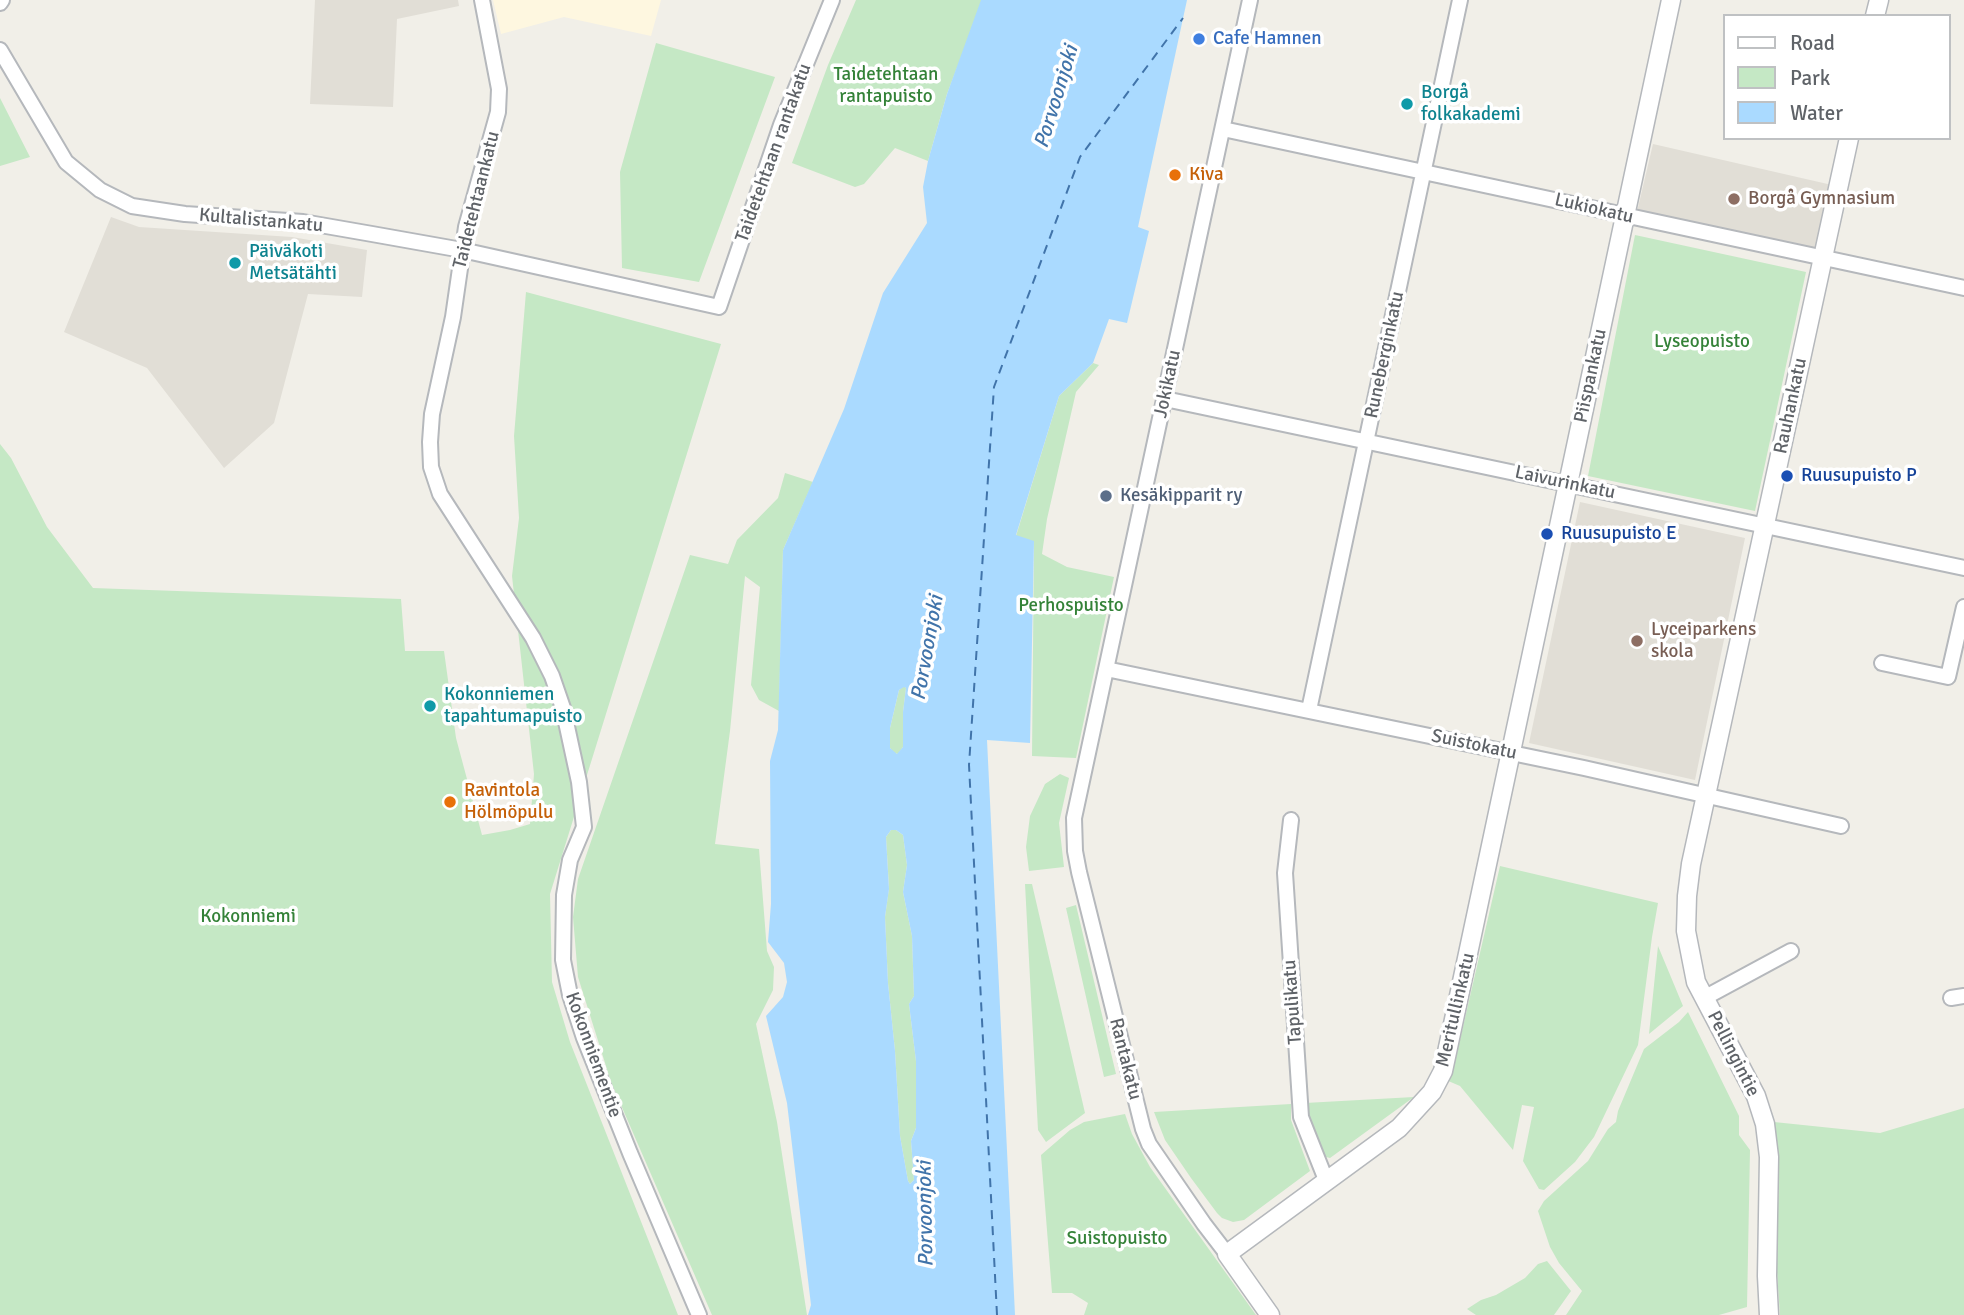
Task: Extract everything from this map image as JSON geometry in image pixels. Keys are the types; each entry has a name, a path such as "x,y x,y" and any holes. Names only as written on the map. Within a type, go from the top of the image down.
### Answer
{"street":[{"name":"Taidetehtaankatu","path":"430,442 432,414 453,317 462,250 499,112 499,89 481,0"},
{"name":"Taidetehtaan rantakatu","path":"719,307 781,125 832,0"},
{"name":"Jokikatu","path":"1084,768 1250,0"},
{"name":"Runeberginkatu","path":"1309,710 1460,0"},
{"name":"Piispankatu","path":"1511,753 1671,0"},
{"name":"Kultalistankatu","path":"0,50 66,162 83,178 119,201 132,206 156,211 303,222 462,250 719,307"},
{"name":"Lukiokatu","path":"1223,129 1964,288"},
{"name":"Rauhankatu","path":"1707,797 1849,140"},
{"name":"Laivurinkatu","path":"1165,399 1964,568"},
{"name":"Kokonniementie","path":"430,442 432,467 440,494 533,638 552,676 563,708 579,782 583,827 570,860 564,895 563,960 570,995 625,1141 699,1315"},
{"path":"1882,663 1948,677 1964,607"},
{"name":"Suistokatu","path":"1106,669 1511,753 1841,826"},
{"name":"Meritullinkatu","path":"1227,1254 1399,1128 1432,1092 1443,1071 1511,753"},
{"name":"Rantakatu","path":"1084,768 1074,818 1074,851 1143,1129 1149,1144 1270,1315"},
{"name":"Pellingintie","path":"1707,797 1691,864 1686,931 1696,982 1756,1097 1765,1124 1769,1157 1766,1276 1769,1315"},
{"name":"Tapulikatu","path":"1291,820 1285,873 1301,1117 1326,1180"},
{"path":"1704,998 1791,951"}],"shaded area":[{"path":"315,0 458,0 459,6 397,19 393,107 310,104"},
{"path":"493,0 661,0 651,36 564,17 501,34"},
{"name":"Borgå Gymnasium","path":"1653,144 1832,185 1817,248 1637,212"},
{"path":"111,217 139,227 292,237 367,250 362,297 308,294 274,423 224,468 147,368 64,332"},
{"name":"Lyceiparkens skola","path":"1580,502 1745,538 1695,780 1529,743"}],"green space":[{"name":"Taidetehtaan rantapuisto","path":"856,0 983,0 947,94 928,161 895,148 864,184 855,187 792,163 828,65"},
{"path":"656,43 775,77 699,282 622,268 620,172"},
{"path":"0,98 30,157 0,166"},
{"name":"Lyseopuisto","path":"1635,235 1806,272 1755,511 1588,476"},
{"name":"Kokonniemi","path":"526,292 721,344 550,894 552,982 570,1042 678,1315 0,1315 0,444 11,458 47,527 93,588 401,599 405,651 444,651 456,738 482,835 510,830 530,824 534,774 512,576 519,518 514,436"},
{"name":"Perhospuisto","path":"1093,363 1099,365 1076,392 1047,519 1042,554 1067,567 1114,577 1076,758 1032,756 1034,542 1016,536 1059,396"},
{"path":"785,473 813,482 783,550 779,711 759,700 751,685 760,587 745,576 730,731 715,844 759,849 767,951 774,967 773,990 756,1024 777,1122 807,1315 712,1315 611,1082 578,977 573,917 578,879 690,555 728,564 737,540 778,498"},
{"path":"904,686 903,747 898,754 890,748 890,728 899,690"},
{"path":"1060,774 1069,778 1059,823 1064,867 1029,871 1026,847 1030,816 1045,784"},
{"path":"891,830 903,835 907,865 903,892 912,936 914,996 909,1004 916,1061 916,1128 911,1141 914,1180 910,1184 900,1136 888,983 885,917 889,888 886,837"},
{"path":"1500,866 1658,903 1638,1045 1594,1137 1575,1162 1544,1190 1539,1189 1523,1161 1534,1107 1522,1105 1513,1150 1460,1086 1446,1080 1454,1066"},
{"path":"1025,884 1032,884 1085,1113 1046,1142 1038,1130"},
{"path":"1076,905 1116,1074 1104,1077 1066,908"},
{"path":"1658,946 1683,1006 1649,1034"},
{"path":"1688,1012 1739,1116 1739,1135 1750,1150 1747,1307 1719,1315 1566,1315 1582,1291 1559,1263 1550,1247 1538,1211 1544,1201 1588,1161 1608,1129 1616,1122 1644,1049"},
{"path":"1414,1097 1330,1158 1326,1157 1312,1134 1305,1103"},
{"path":"1291,1104 1291,1120 1310,1171 1244,1220 1233,1222 1217,1213 1191,1178 1165,1140 1154,1112"},
{"path":"1964,1108 1964,1315 1780,1315 1776,1258 1779,1178 1774,1122 1880,1133"},
{"name":"Suistopuisto","path":"1125,1114 1132,1134 1150,1167 1256,1315 1084,1315 1088,1303 1072,1293 1052,1293 1041,1155 1070,1130 1084,1122"},
{"path":"1547,1261 1571,1291 1554,1315 1476,1315 1467,1309 1525,1278 1538,1264"}],"water":[{"name":"Porvoonjoki","path":"981,0 1187,0 1138,227 1149,231 1127,323 1109,319 1093,363 1059,396 1016,535 1034,541 1030,743 987,740 1015,1315 808,1315 811,1305 787,1103 766,1016 783,997 787,982 784,963 768,942 771,904 770,761 778,730 783,550 844,409 883,293 927,223 923,187 947,94","holes":["904,687 903,747 897,754 890,748 890,728 899,690","891,830 903,835 907,865 903,892 912,936 914,996 909,1004 916,1061 916,1128 911,1141 914,1180 910,1184 900,1136 888,983 885,917 889,889 886,837"]}],"ferry route":[{"path":"997,1315 969,765 994,387 1080,157 1183,18"}],"place":[{"name":"Cafe Hamnen","path":"1199,39"},
{"name":"Borgå folkakademi","path":"1407,104"},
{"name":"Kiva","path":"1175,175"},
{"name":"Borgå Gymnasium","path":"1734,199"},
{"name":"Päiväkoti Metsätähti","path":"235,263"},
{"name":"Ruusupuisto P","path":"1787,476"},
{"name":"Kesäkipparit ry","path":"1106,496"},
{"name":"Ruusupuisto E","path":"1547,534"},
{"name":"Lyceiparkens skola","path":"1637,641"},
{"name":"Kokonniemen tapahtumapuisto","path":"430,706"},
{"name":"Ravintola Hölmöpulu","path":"450,802"}]}
